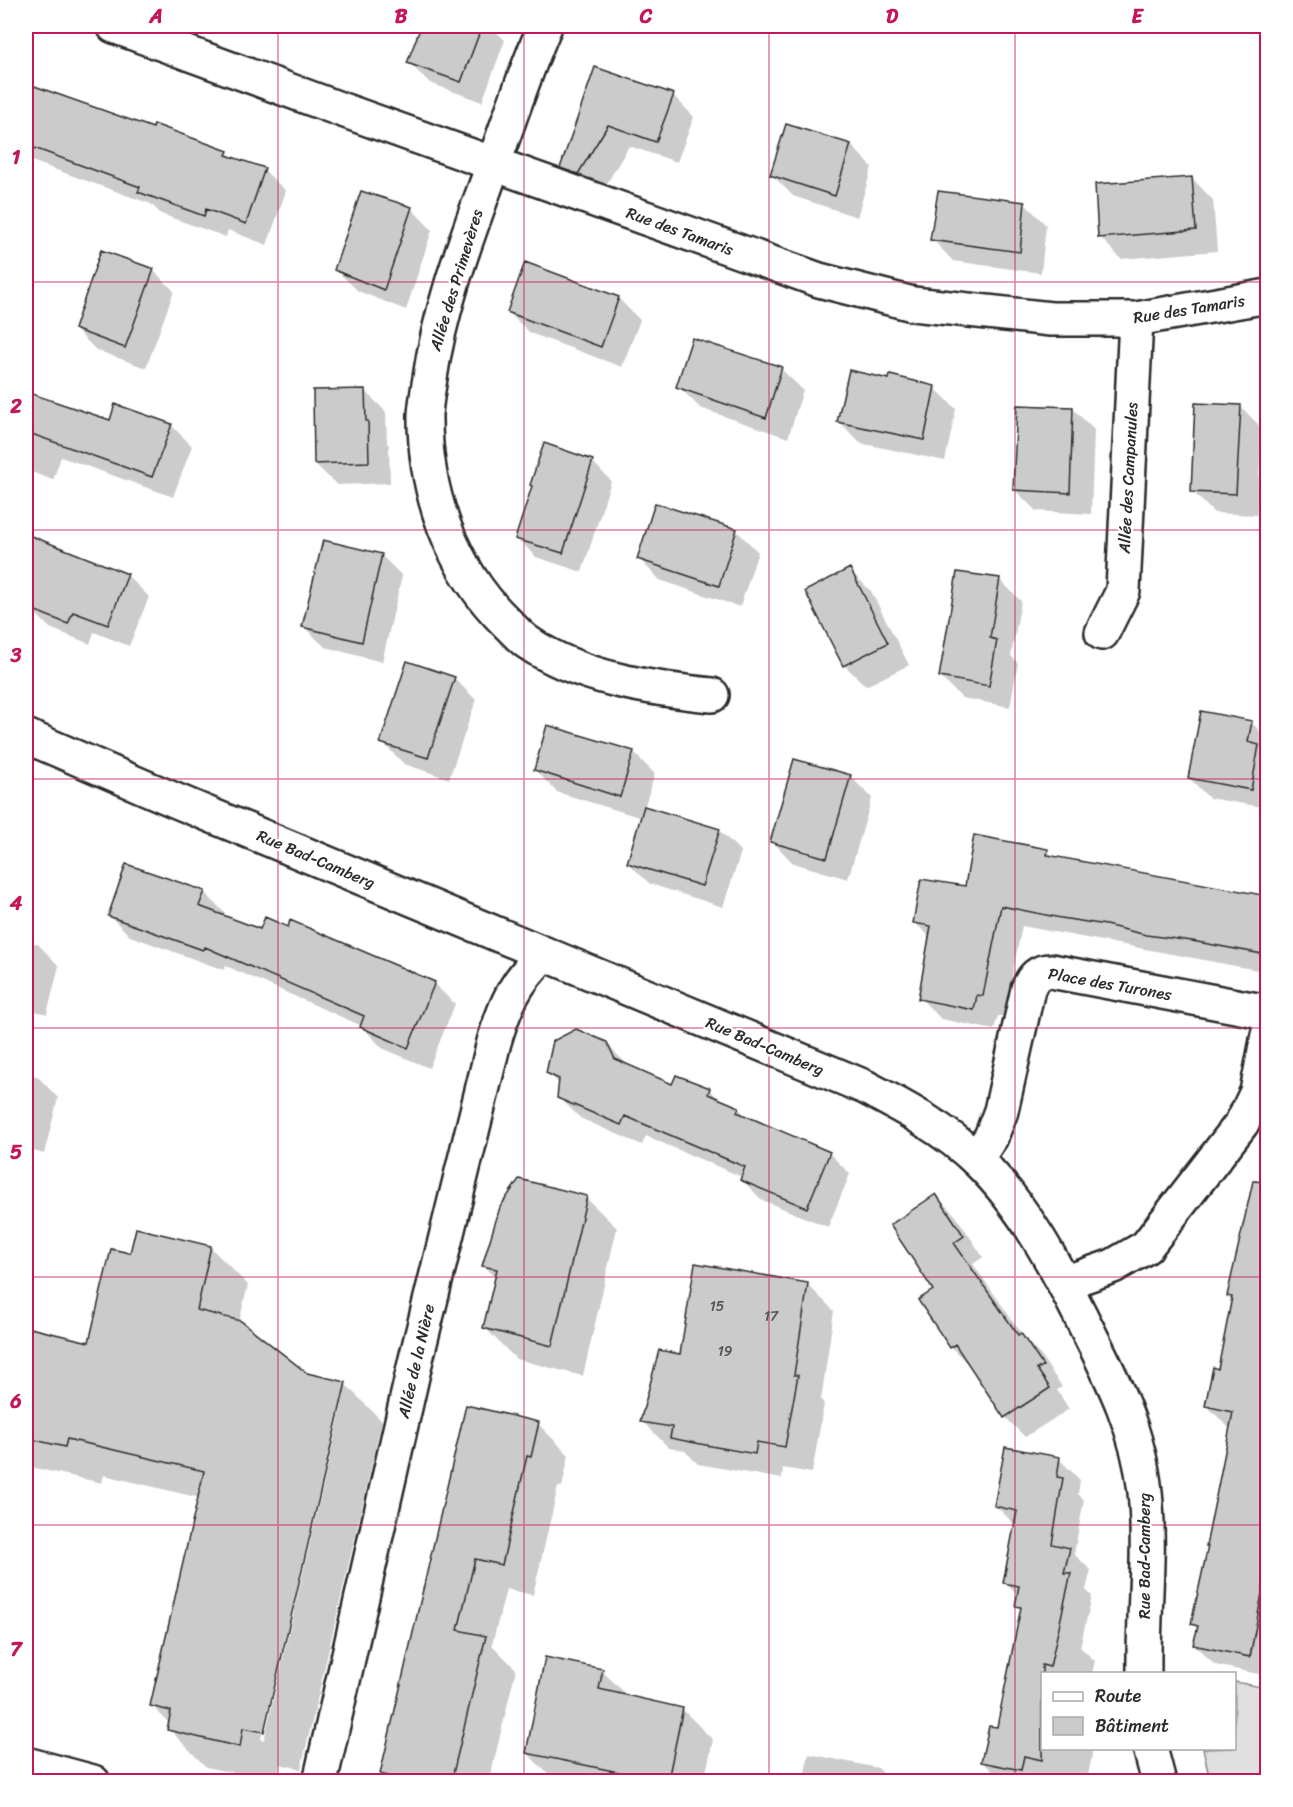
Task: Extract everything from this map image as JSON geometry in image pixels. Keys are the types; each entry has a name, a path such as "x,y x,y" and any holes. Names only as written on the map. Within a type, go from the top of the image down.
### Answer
{"street":[{"name":"Rue des Tamaris","path":"114,26 819,280 913,304 1051,319 1137,319 1268,296"},
{"name":"Allée des Primevères","path":"545,26 494,163 444,311 431,369 425,412 431,484 443,527 474,585 497,614 526,641 558,658 615,679 644,687 712,695"},
{"name":"Allée des Campanules","path":"1102,633 1123,591 1137,319"},
{"name":"Rue Bad-Camberg","path":"26,736 865,1087 915,1112 976,1159 1015,1203 1064,1283 1120,1397 1134,1434 1145,1491 1148,1551 1144,1672"},
{"name":"Allée de la Nière","path":"320,1782 413,1371 494,1042 504,1008 517,985 544,954"},
{"name":"Place des Turones","path":"976,1159 991,1137 1001,1111 1028,989 1032,979 1042,971 1257,1010 1268,1020"},
{"path":"1064,1283 1113,1266 1146,1247 1242,1123 1257,1092 1268,1035"},
{"path":"1150,1750 1159,1782"},
{"path":"26,1764 93,1782"}],"shaded area":[{"path":"1236,1682 1267,1688 1267,1781 1210,1781 1203,1750 1236,1750"}],"building":[{"path":"421,26 482,26 461,82 407,63"},
{"path":"595,67 674,94 656,142 608,125 578,174 560,168"},
{"path":"26,83 153,128 154,124 228,151 226,155 265,168 246,224 206,209 204,216 138,192 140,187 26,145"},
{"path":"786,124 851,144 835,196 770,175"},
{"path":"1192,177 1196,230 1098,238 1095,184"},
{"path":"361,191 412,207 384,290 334,270"},
{"path":"938,191 1025,202 1020,252 930,240"},
{"path":"101,250 154,269 125,348 74,329"},
{"path":"525,262 619,297 601,347 507,312"},
{"path":"692,338 782,367 766,418 676,387"},
{"path":"849,370 889,379 890,375 935,386 924,440 837,422"},
{"path":"365,389 369,462 314,464 313,390"},
{"path":"26,392 110,420 115,404 172,424 152,477 26,432"},
{"path":"1195,403 1241,405 1236,494 1191,492"},
{"path":"1017,405 1073,407 1070,493 1013,490"},
{"path":"544,443 593,460 563,553 515,539"},
{"path":"655,503 737,529 719,586 637,559"},
{"path":"26,534 128,574 108,625 73,612 68,624 26,607"},
{"path":"323,540 382,554 362,642 302,627"},
{"path":"850,568 888,643 843,666 805,591"},
{"path":"957,572 1000,578 990,638 997,640 989,686 939,677"},
{"path":"407,661 455,677 428,758 380,743"},
{"path":"1201,711 1252,721 1248,742 1259,745 1251,790 1188,778"},
{"path":"547,725 634,751 620,797 534,770"},
{"path":"794,759 851,775 827,858 770,842"},
{"path":"644,806 720,829 702,886 627,863"},
{"path":"974,835 1048,849 1047,855 1268,896 1268,955 1146,935 1106,925 1001,906 983,996 977,995 974,1010 918,999 931,926 913,923 921,879 965,886"},
{"path":"126,864 205,891 199,906 260,929 265,917 288,927 290,920 435,982 408,1048 360,1027 364,1016 205,947 203,950 108,916"},
{"path":"576,1029 607,1042 615,1059 672,1084 676,1075 710,1088 708,1094 739,1107 737,1112 830,1152 807,1208 740,1180 745,1167 625,1116 621,1125 557,1098 559,1079 546,1073 553,1041"},
{"path":"519,1179 587,1196 552,1346 483,1328 497,1269 482,1266 500,1207"},
{"path":"1253,1181 1268,1182 1268,1562 1250,1657 1193,1645 1198,1626 1191,1624 1233,1412 1205,1406 1213,1367 1218,1369 1232,1297 1227,1296"},
{"path":"936,1194 964,1236 954,1243 1018,1335 1021,1333 1043,1366 1037,1369 1050,1388 1004,1418 955,1344 950,1348 918,1300 933,1290 890,1225"},
{"path":"136,1228 211,1246 197,1310 241,1321 307,1373 346,1382 264,1732 243,1728 240,1747 167,1730 171,1711 150,1706 204,1471 67,1439 65,1447 26,1438 26,1349 30,1328 89,1342 111,1249 130,1253"},
{"path":"695,1263 808,1283 794,1375 798,1375 785,1447 757,1442 755,1454 670,1438 672,1427 640,1422 659,1350 680,1354"},
{"path":"466,1405 539,1422 531,1457 527,1456 502,1565 475,1559 458,1630 486,1636 451,1782 413,1782 380,1774"},
{"path":"1005,1447 1060,1457 1057,1477 1063,1478 1052,1544 1070,1548 1064,1573 1071,1573 1050,1667 1042,1665 1042,1760 1024,1756 1021,1770 981,1762 989,1726 997,1727 1021,1607 1015,1606 1019,1586 1003,1583 1017,1511 994,1506"},
{"path":"545,1657 603,1669 599,1689 683,1708 668,1780 526,1753"}]}
